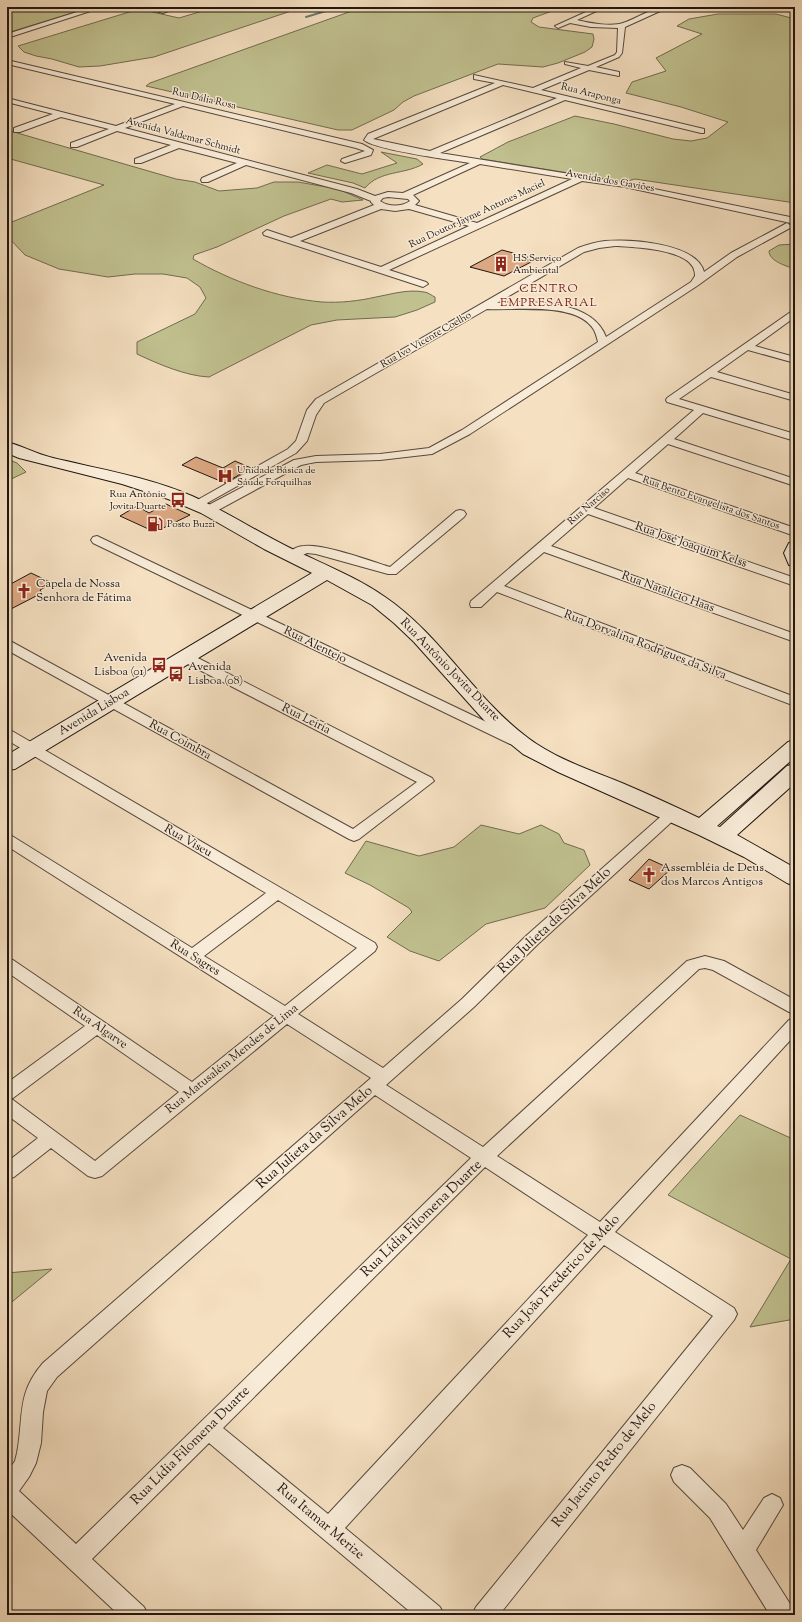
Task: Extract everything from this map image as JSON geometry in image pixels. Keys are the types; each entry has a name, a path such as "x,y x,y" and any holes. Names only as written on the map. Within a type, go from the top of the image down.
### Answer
{"main road":[{"name":"Rua Antônio Jovita Duarte","path":"7,447 40,459 156,489 176,496 364,592 396,614 476,699 511,733 534,750 573,770 722,837 772,863 795,878"},
{"path":"795,547 793,553 795,561"},
{"name":"Avenida Lisboa","path":"7,764 326,573"},
{"path":"701,828 795,746"},
{"path":"722,837 795,771"}],"street":[{"path":"7,36 100,7"},
{"path":"144,7 163,11 176,7"},
{"path":"558,26 602,7"},
{"path":"569,21 591,25 622,26 666,7"},
{"path":"533,91 619,54 620,29 622,26"},
{"name":"Rua Dália Rosa","path":"7,62 359,146 369,150 368,152 345,161"},
{"path":"567,63 616,74"},
{"path":"7,68 17,65"},
{"name":"Rua Araponga","path":"477,77 701,131"},
{"name":"Avenida dos Gaviões","path":"502,83 371,136 368,140 431,154 625,186 707,203 792,225"},
{"path":"431,154 564,98"},
{"name":"Avenida Valdemar Schmidt","path":"7,100 354,191"},
{"path":"74,145 182,104"},
{"path":"18,130 61,114"},
{"path":"138,161 179,145"},
{"name":"Avenida dos Gaviões","path":"431,154 428,161 620,193"},
{"path":"205,180 246,162"},
{"path":"406,195 478,162"},
{"name":"Rua Doutor Jayme Antunes Maciel","path":"382,270 581,178"},
{"path":"354,191 406,195 415,201 409,206"},
{"path":"354,191 392,208 409,206 478,226"},
{"path":"292,241 378,202 387,194"},
{"name":"Avenida dos Gaviões","path":"633,196 792,225"},
{"path":"698,209 696,206 707,203"},
{"name":"Rua Ivo Vicente Coelho","path":"202,508 292,464 309,459 380,457 432,451 466,432 698,281 734,255 792,225"},
{"path":"267,233 423,284"},
{"name":"Rua Ivo Vicente Coelho","path":"202,508 292,451 303,438 310,412 320,401 572,256 595,246 617,244 641,245 666,249 690,259 711,260 734,255"},
{"path":"690,259 699,267 700,276 698,281"},
{"path":"485,306 535,305 569,311 579,315 596,326 602,335 603,342"},
{"path":"795,313 671,400 795,438"},
{"path":"782,322 795,326"},
{"path":"747,347 795,360"},
{"path":"709,373 795,398"},
{"name":"Rua Narciso","path":"476,604 702,409"},
{"path":"666,440 795,483"},
{"path":"292,451 309,459"},
{"name":"Rua Bento Evangelista dos Santos","path":"627,474 795,532"},
{"name":"Rua José Joaquim Kelss","path":"586,509 795,582"},
{"path":"291,556 305,549 317,550 392,571 460,514"},
{"name":"Rua Alentejo","path":"97,540 534,750"},
{"name":"Rua Natalício Haas","path":"542,547 795,638"},
{"name":"Rua Dorvalina Rodrigues da Silva","path":"495,587 795,702"},
{"name":"Rua Coimbra","path":"7,645 354,836"},
{"name":"Rua Leiria","path":"185,657 427,781 354,836"},
{"path":"455,712 462,712 472,708 476,699"},
{"name":"Rua Viseu","path":"7,734 369,947"},
{"name":"Rua Julieta da Silva Melo","path":"7,1488 18,1476 25,1464 29,1452 35,1394 41,1381 50,1370 488,985 532,940 672,814"},
{"name":"Rua Sagres","path":"7,839 286,1015 484,1157 727,1314"},
{"path":"192,956 277,893"},
{"name":"Rua Matusalém Mendes de Lima","path":"51,1138 95,1171 369,947"},
{"name":"Rua Lídia Filomena Duarte","path":"76,1559 484,1157 693,965 705,962 718,965 795,1008"},
{"name":"Rua Algarve","path":"7,964 193,1092"},
{"name":"Rua João Frederico de Melo","path":"328,1529 795,1024"},
{"path":"7,1093 97,1026"},
{"path":"7,1105 51,1138 7,1172"},
{"name":"Rua Jacinto Pedro de Melo","path":"484,1615 727,1314"},
{"name":"Rua Itamar Merize","path":"208,1429 432,1615"},
{"path":"682,1475 718,1511 784,1615"},
{"path":"7,1495 136,1615"},
{"path":"743,1550 772,1505"}],"green space":[{"path":"7,7 92,7 7,33"},
{"path":"216,7 303,7 154,57 100,66 79,67 24,52 18,46 139,9 179,18"},
{"path":"363,7 563,7 533,18 531,22 539,27 593,34 594,39 592,47 585,52 558,63 543,67 498,64 414,96 403,102 394,110 352,130 338,130 146,86 150,83"},
{"path":"718,14 776,14 795,19 795,203 635,179 624,182 482,159 480,157 508,142 575,116 673,139 691,141 707,138 728,122 681,107 626,93 632,82 666,71 656,58 702,34 677,26 689,19"},
{"path":"7,130 176,179 195,182 219,191 257,188 274,182 298,182 338,189 363,200 342,202 331,199 284,216 217,247 194,255 193,259 239,281 288,297 329,302 363,300 400,292 418,291 428,293 435,297 435,302 395,317 337,320 311,325 209,377 182,372 163,365 137,354 137,342 195,314 206,298 200,287 187,278 163,274 135,274 108,277 59,269 25,255 7,236 7,224 104,185 7,158"},
{"path":"381,152 417,159 423,164 408,170 385,175 371,182 365,188 353,183 308,173 327,165 362,174 397,163"},
{"path":"795,244 795,269 779,263 770,255 769,251 779,245"},
{"path":"7,459 17,463 26,472 7,481"},
{"path":"481,825 519,834 541,825 559,834 564,843 584,850 590,865 545,908 486,924 439,961 410,951 387,937 412,912 409,908 370,885 345,873 366,841 419,856 454,847"},
{"path":"740,1115 795,1140 795,1319 750,1327 791,1259 668,1195"},
{"path":"52,1269 7,1306 7,1273"}],"building":[{"name":"HS Serviço Ambiental","path":"502,250 528,257 525,259 533,261 504,276 470,267"},
{"name":"Unidade Básica de Sáude Forquilhas","path":"196,457 223,468 235,461 251,468 225,483 182,465"},
{"name":"Posto Buzzi","path":"166,504 190,515 155,532 120,516 137,506 149,513"},
{"name":"Capela de Nossa Senhora de Fátima","path":"31,573 52,583 40,590 42,593 7,611 7,586"},
{"name":"Assembléia de Deus dos Marcos Antigos","path":"649,859 671,869 649,889 629,880"}],"waterway":[{"path":"306,17 339,7"}],"place":[{"name":"HS Serviço Ambiental","path":"501,264"},
{"name":"Unidade Básica de Sáude Forquilhas","path":"225,476"},
{"name":"Rua Antônio Jovita Duarte","path":"178,500"},
{"name":"Posto Buzzi","path":"155,524"},
{"name":"Capela de Nossa Senhora de Fátima","path":"24,591"},
{"name":"Avenida Lisboa (01)","path":"159,665"},
{"name":"Avenida Lisboa (08)","path":"176,674"},
{"name":"Assembléia de Deus dos Marcos Antigos","path":"649,875"}],"district":[{"name":"CENTRO EMPRESARIAL","path":"549,296"}]}
